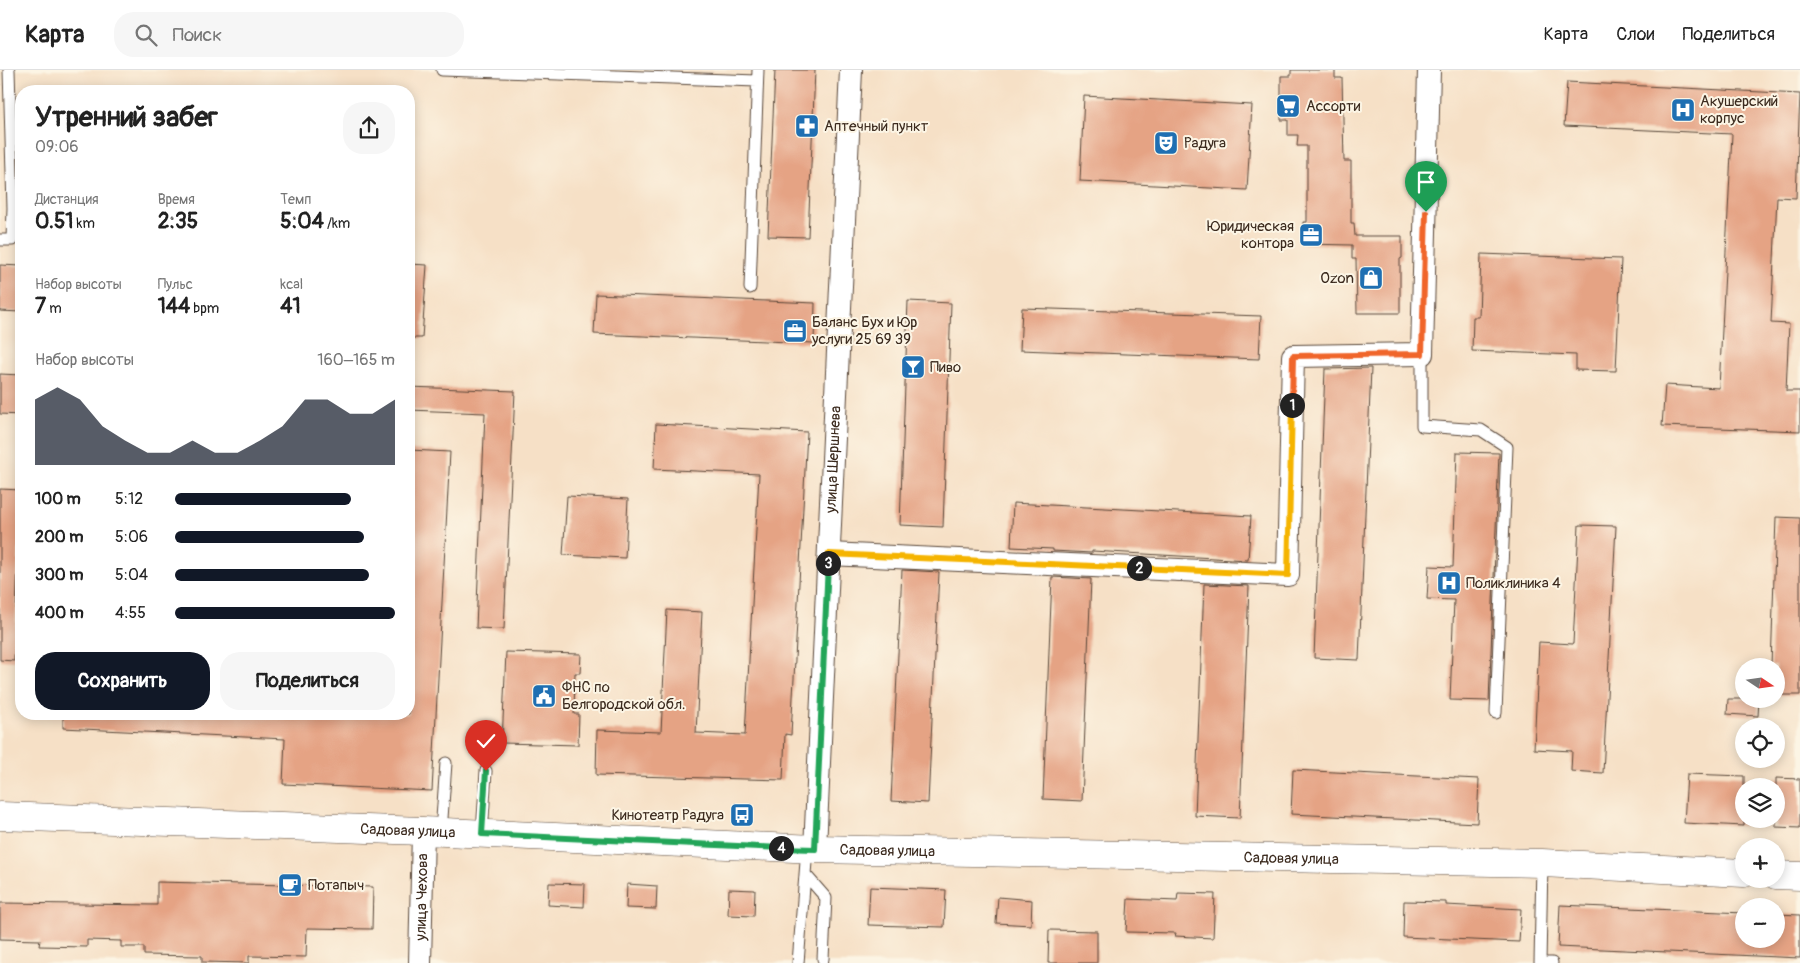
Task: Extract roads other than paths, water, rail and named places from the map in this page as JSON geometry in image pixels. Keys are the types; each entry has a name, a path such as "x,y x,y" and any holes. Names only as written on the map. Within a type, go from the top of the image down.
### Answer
{"main road":[{"name":"Садовая улица","path":"0,816 432,831 809,857 1542,863 1735,873"},
{"path":"1785,875 1800,876"}],"street":[{"name":"улица Шершнева","path":"809,857 829,554 851,70"},
{"path":"829,554 1288,575 1293,356 1422,354 1430,70"},
{"name":"улица Чехова","path":"420,963 432,831"}],"lane":[{"path":"0,240 12,240 13,208 9,70"},
{"path":"442,70 758,76 750,288"},
{"path":"1422,354 1422,426 1481,430 1507,447 1496,714"},
{"path":"432,831 446,764"},
{"path":"482,834 486,771"},
{"path":"809,857 826,898 823,959"},
{"path":"798,963 809,857"},
{"path":"1542,863 1540,962 1552,963"}],"place":[{"name":"Ассорти","path":"1288,106"},
{"name":"Акушерский корпус","path":"1683,110"},
{"name":"Аптечный пункт","path":"807,126"},
{"name":"Радуга","path":"1166,143"},
{"name":"Юридическая контора","path":"1311,235"},
{"name":"Ozon","path":"1371,278"},
{"name":"Баланс Бух и Юр услуги 25 69 39","path":"795,331"},
{"name":"Пиво","path":"913,367"},
{"name":"Поликлиника 4","path":"1449,583"},
{"name":"ФНС по Белгородской обл.","path":"544,696"},
{"name":"Кинотеатр Радуга","path":"742,815"},
{"name":"Потапыч","path":"290,885"}]}
